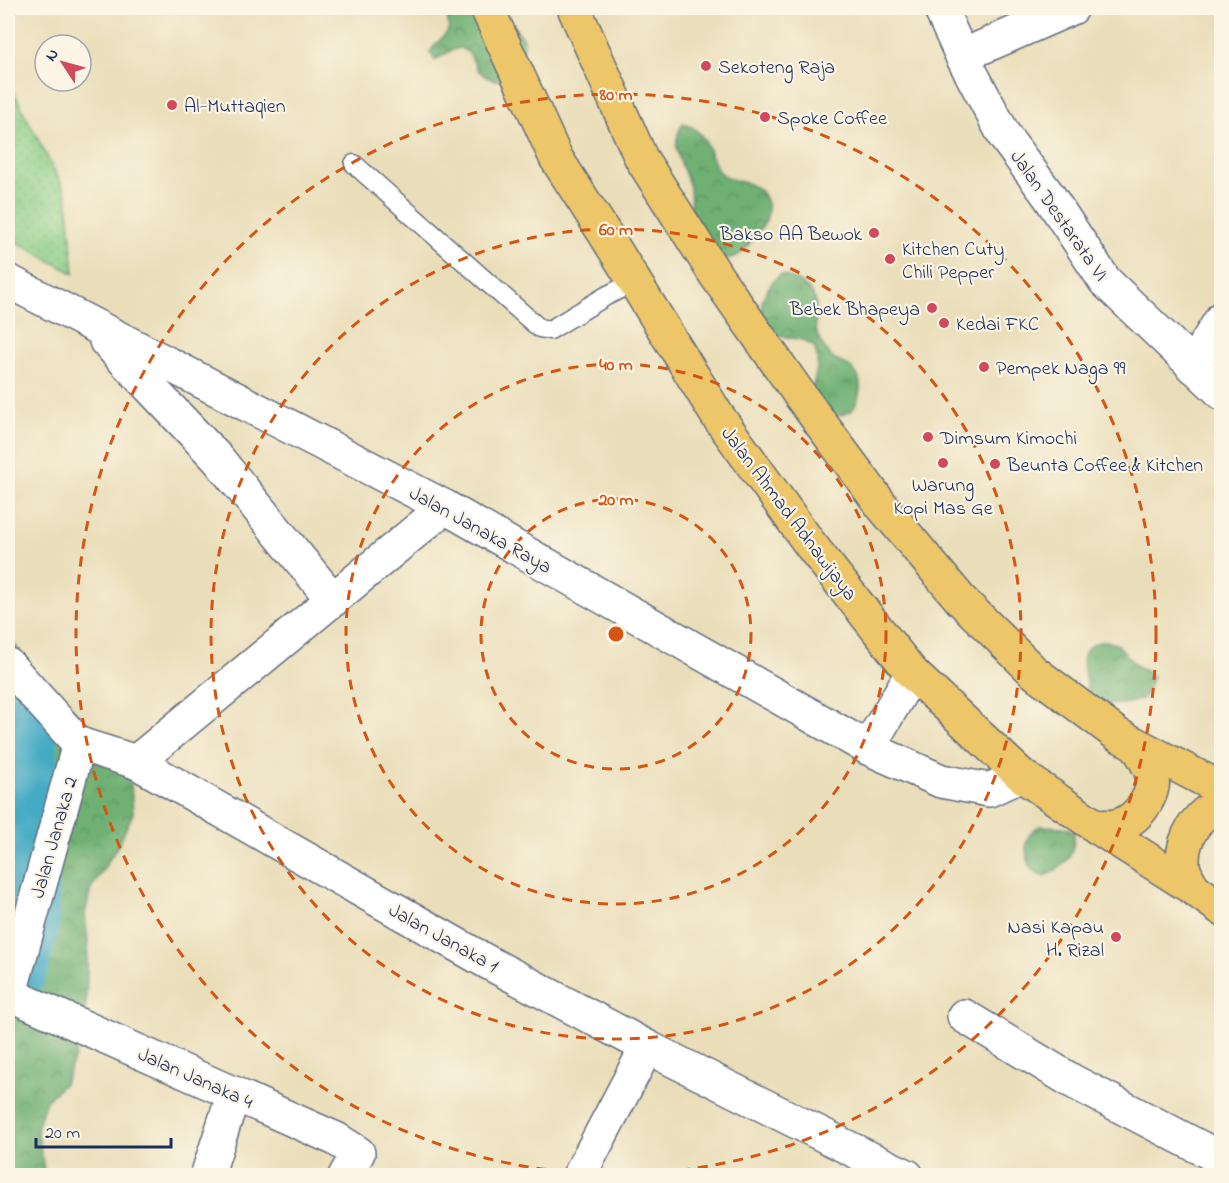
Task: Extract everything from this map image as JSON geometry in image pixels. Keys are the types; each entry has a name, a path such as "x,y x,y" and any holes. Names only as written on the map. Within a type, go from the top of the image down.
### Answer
{"main road":[{"name":"Jalan Ahmad Adnawijaya","path":"487,8 556,158 723,424 810,544 912,673 1021,775 1221,909"},
{"path":"574,8 641,158 717,277 882,506 961,600 1034,672 1118,735 1221,789"},
{"path":"1097,827 1120,825 1133,818 1150,795 1152,773 1138,747"},
{"path":"1194,890 1183,866 1184,847 1197,820 1207,810 1221,803"}],"street":[{"name":"Jalan Destarata VI","path":"940,8 962,56 1005,137 1049,196 1106,281 1221,393"},
{"path":"962,56 1072,8"},
{"name":"Jalan Janaka Raya","path":"8,281 445,507 868,748 941,782 989,790 1021,775"},
{"path":"1192,366 1221,318"},
{"name":"Jalan Janaka Raya","path":"88,323 218,459 333,600"},
{"path":"136,762 445,507"},
{"path":"8,665 79,744"},
{"path":"868,748 912,673"},
{"name":"Jalan Janaka 1","path":"79,744 136,762 489,963 647,1047 859,1166 907,1176"},
{"name":"Jalan Janaka 2","path":"8,997 79,744"},
{"name":"Jalan Janaka 4","path":"8,997 234,1093 328,1136 358,1153 345,1176"},
{"path":"964,1016 1072,1081 1221,1159"},
{"path":"579,1176 647,1047"},
{"path":"207,1176 234,1093"}],"lane":[{"path":"354,164 539,328 550,330 634,282"}],"green space":[{"path":"444,8 479,8 515,28 524,43 523,51 510,75 502,80 493,80 485,76 478,70 469,53 461,48 452,50 435,60 430,52 446,33 449,25"},
{"path":"8,81 67,195 74,274 8,237"},
{"path":"683,123 700,134 721,174 756,187 766,200 768,210 765,222 738,256 719,260 692,211 690,187 677,147 677,139"},
{"path":"781,274 798,282 813,294 818,338 833,358 849,367 858,376 859,396 853,410 846,414 827,414 812,393 817,365 814,346 803,340 777,335 763,315 763,298 772,282"},
{"path":"8,638 16,646 32,672 56,689 131,784 133,813 119,844 91,889 85,913 88,941 86,1005 75,1057 64,1083 46,1101 37,1128 45,1175 8,1175 8,853 26,819 24,792 8,763"},
{"path":"1107,641 1118,645 1134,664 1153,676 1142,699 1116,704 1090,699 1084,671 1084,654 1095,643"},
{"path":"1040,826 1063,827 1075,831 1069,857 1058,868 1044,876 1032,870 1026,851 1029,836"}],"waterway":[{"path":"8,731 17,750 19,920 8,965"}],"place":[{"name":"Sekoteng Raja","path":"706,66"},
{"name":"Al-Muttaqien","path":"172,105"},
{"name":"Spoke Coffee","path":"765,117"},
{"name":"Bakso AA Bewok","path":"874,233"},
{"name":"Kitchen Cuty Chili Pepper","path":"890,259"},
{"name":"Bebek Bhapeya","path":"932,308"},
{"name":"Kedai FKC","path":"944,323"},
{"name":"Pempek Naga 99","path":"984,367"},
{"name":"Dimsum Kimochi","path":"928,437"},
{"name":"Warung Kopi Mas Ge","path":"943,463"},
{"name":"Beunta Coffee & Kitchen","path":"995,464"},
{"name":"Nasi Kapau H. Rizal","path":"1116,937"}]}
